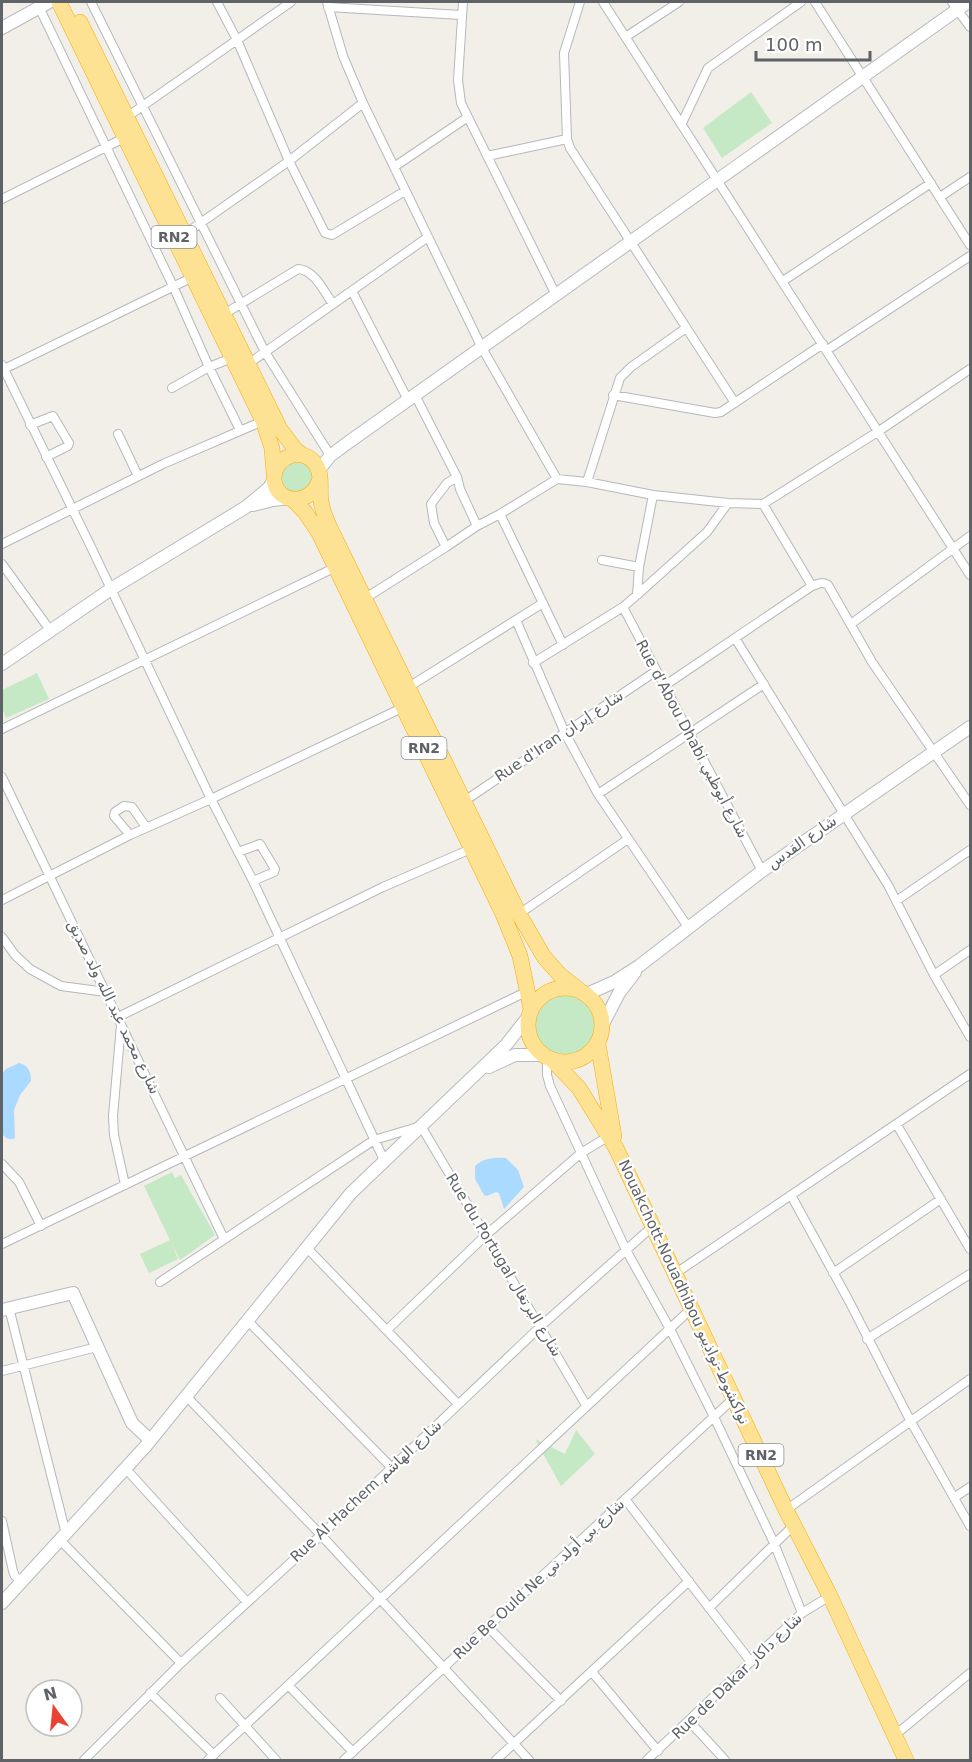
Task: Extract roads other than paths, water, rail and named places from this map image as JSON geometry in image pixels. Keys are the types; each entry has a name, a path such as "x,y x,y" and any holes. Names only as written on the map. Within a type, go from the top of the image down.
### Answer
{"highway":[{"name":"RN2","path":"59,2 122,120 180,237 193,277 263,421 272,448 274,478"},
{"name":"RN2","path":"70,2 122,120 124,138 224,314 280,429 291,445 306,456"},
{"path":"290,456 306,456 319,476 317,487 310,496 291,499 278,489 274,478 276,470 284,459 290,456"},
{"name":"RN2","path":"319,476 321,502 325,516 519,914 544,957 560,975 582,991"},
{"name":"RN2","path":"291,499 305,512 319,533 473,849 520,956 529,991 530,1013"},
{"path":"562,987 582,991 600,1010 603,1024 598,1044 577,1060 569,1062 547,1057 535,1046 529,1034 530,1013 541,996 551,990 562,987"},
{"name":"Nouakchott-Nouadhibou نواكشوط-نواذيبو","path":"598,1044 613,1142"},
{"name":"Nouakchott-Nouadhibou نواكشوط-نواذيبو","path":"547,1057 579,1088 613,1142 786,1510 830,1596 906,1761"}],"street":[{"path":"91,2 265,352 328,452"},
{"path":"218,2 237,40 289,161 327,235 332,235 405,191"},
{"path":"122,120 291,2"},
{"path":"463,2 458,80 461,103 556,295"},
{"path":"579,2 564,53 567,139 575,158 629,243 735,403"},
{"path":"603,2 627,36 970,575"},
{"path":"627,36 679,2"},
{"path":"682,123 708,68 801,2"},
{"path":"815,2 970,245"},
{"path":"2,28 44,4 107,147 240,430"},
{"path":"461,15 327,4 343,56 405,191 482,348 556,479"},
{"path":"319,476 330,456 346,444 863,76 959,4 970,27"},
{"path":"180,237 289,161 363,103"},
{"path":"394,167 468,117"},
{"path":"2,199 124,138"},
{"path":"487,156 567,139"},
{"path":"940,197 970,177"},
{"path":"783,281 931,183"},
{"path":"248,364 428,237"},
{"path":"614,395 715,413 727,409 970,256"},
{"path":"224,314 298,269 311,274 333,304"},
{"path":"193,277 2,368 253,881 384,1160"},
{"path":"352,291 457,477 477,526"},
{"path":"587,482 620,378 631,367 686,328"},
{"path":"172,388 209,367 232,358"},
{"path":"364,599 477,526 556,479 587,482 653,495 728,503 763,504 879,431 970,369"},
{"path":"30,425 53,416 69,443 68,446 46,457"},
{"path":"2,544 138,476 263,421"},
{"path":"118,434 138,476"},
{"path":"306,456 328,452 346,444"},
{"path":"446,548 434,523 431,504 447,483 457,477"},
{"path":"2,664 111,589 246,507 269,488 274,478"},
{"path":"637,595 639,567 653,495"},
{"path":"246,507 273,500 291,499"},
{"path":"533,663 623,607 707,532 728,503"},
{"path":"763,504 812,586"},
{"path":"500,514 563,645"},
{"path":"851,624 970,536"},
{"path":"602,560 639,567"},
{"path":"2,564 50,630"},
{"path":"2,729 336,567"},
{"path":"664,686 812,586 821,582 825,583 872,662 970,805"},
{"path":"407,688 543,603"},
{"name":"Rue d'Abou Dhabi شارع أبوظبي","path":"623,607 762,871"},
{"path":"516,620 565,733 598,794 688,927"},
{"path":"735,638 888,885 934,975 970,1037"},
{"name":"Rue d'Iran شارع إيران","path":"463,802 656,670"},
{"path":"598,794 764,684"},
{"path":"2,900 146,827 211,799 404,707"},
{"name":"شارع القدس","path":"639,966 762,871 970,727"},
{"name":"شارع محمد عبد الله ولد صديق","path":"2,777 224,1239"},
{"path":"130,835 114,816 115,812 124,806 132,807 146,827"},
{"path":"519,914 628,839"},
{"path":"238,852 260,844 275,868 274,872 253,881"},
{"path":"125,1185 114,1136 113,1116 119,1020 383,887 473,849"},
{"path":"896,901 970,850"},
{"path":"2,937 15,955 30,969 61,986 106,992"},
{"path":"934,975 970,950"},
{"path":"582,991 614,982 639,966"},
{"path":"603,1024 619,993 639,966"},
{"path":"2,1244 529,991"},
{"path":"2,1604 126,1469 351,1193 506,1045 530,1013"},
{"path":"473,1077 498,1061 515,1055 547,1057 547,1075 550,1086 626,1250 670,1329 714,1417 774,1543 802,1613"},
{"path":"676,1274 970,1074"},
{"path":"897,1125 970,1248"},
{"path":"160,1282 374,1140 421,1126"},
{"name":"Rue du Portugal شارع البرتغال","path":"421,1126 586,1405"},
{"path":"387,1330 486,1235 582,1154 613,1142"},
{"path":"2,1164 19,1182 41,1226"},
{"path":"792,1197 910,1420 970,1526"},
{"path":"833,1273 941,1199"},
{"name":"Rue Al Hachem شارع الهاشم","path":"84,1761 181,1663 321,1535 541,1326 653,1226"},
{"path":"306,1247 458,1404"},
{"path":"867,1339 970,1274"},
{"path":"150,1440 132,1424 73,1293 5,1309 23,1365 63,1537 181,1663"},
{"path":"150,1693 211,1758 692,1308"},
{"path":"247,1320 391,1467"},
{"path":"2,1371 97,1347"},
{"path":"786,1510 970,1378"},
{"path":"186,1396 321,1535 529,1761"},
{"name":"Rue Be Ould Ne شارع بي أولد ني","path":"344,1761 734,1398"},
{"path":"126,1469 247,1602"},
{"path":"955,1497 970,1486"},
{"path":"625,1499 751,1662"},
{"path":"2,1521 13,1571 22,1582"},
{"path":"709,1608 794,1525"},
{"path":"496,1761 689,1581"},
{"name":"Rue de Dakar شارع داكار","path":"647,1761 802,1613 830,1596"},
{"path":"488,1627 561,1701"},
{"path":"592,1672 658,1751"},
{"path":"894,1736 970,1672"},
{"path":"288,1685 353,1752"},
{"path":"220,1698 276,1761"},
{"path":"690,1722 725,1761"}],"water":[{"path":"19,1063 28,1069 31,1081 20,1095 14,1110 15,1138 9,1139 2,1134 2,1074 6,1069"},
{"path":"506,1158 518,1170 524,1187 504,1209 499,1193 484,1195 475,1179 475,1166 489,1159"}]}
